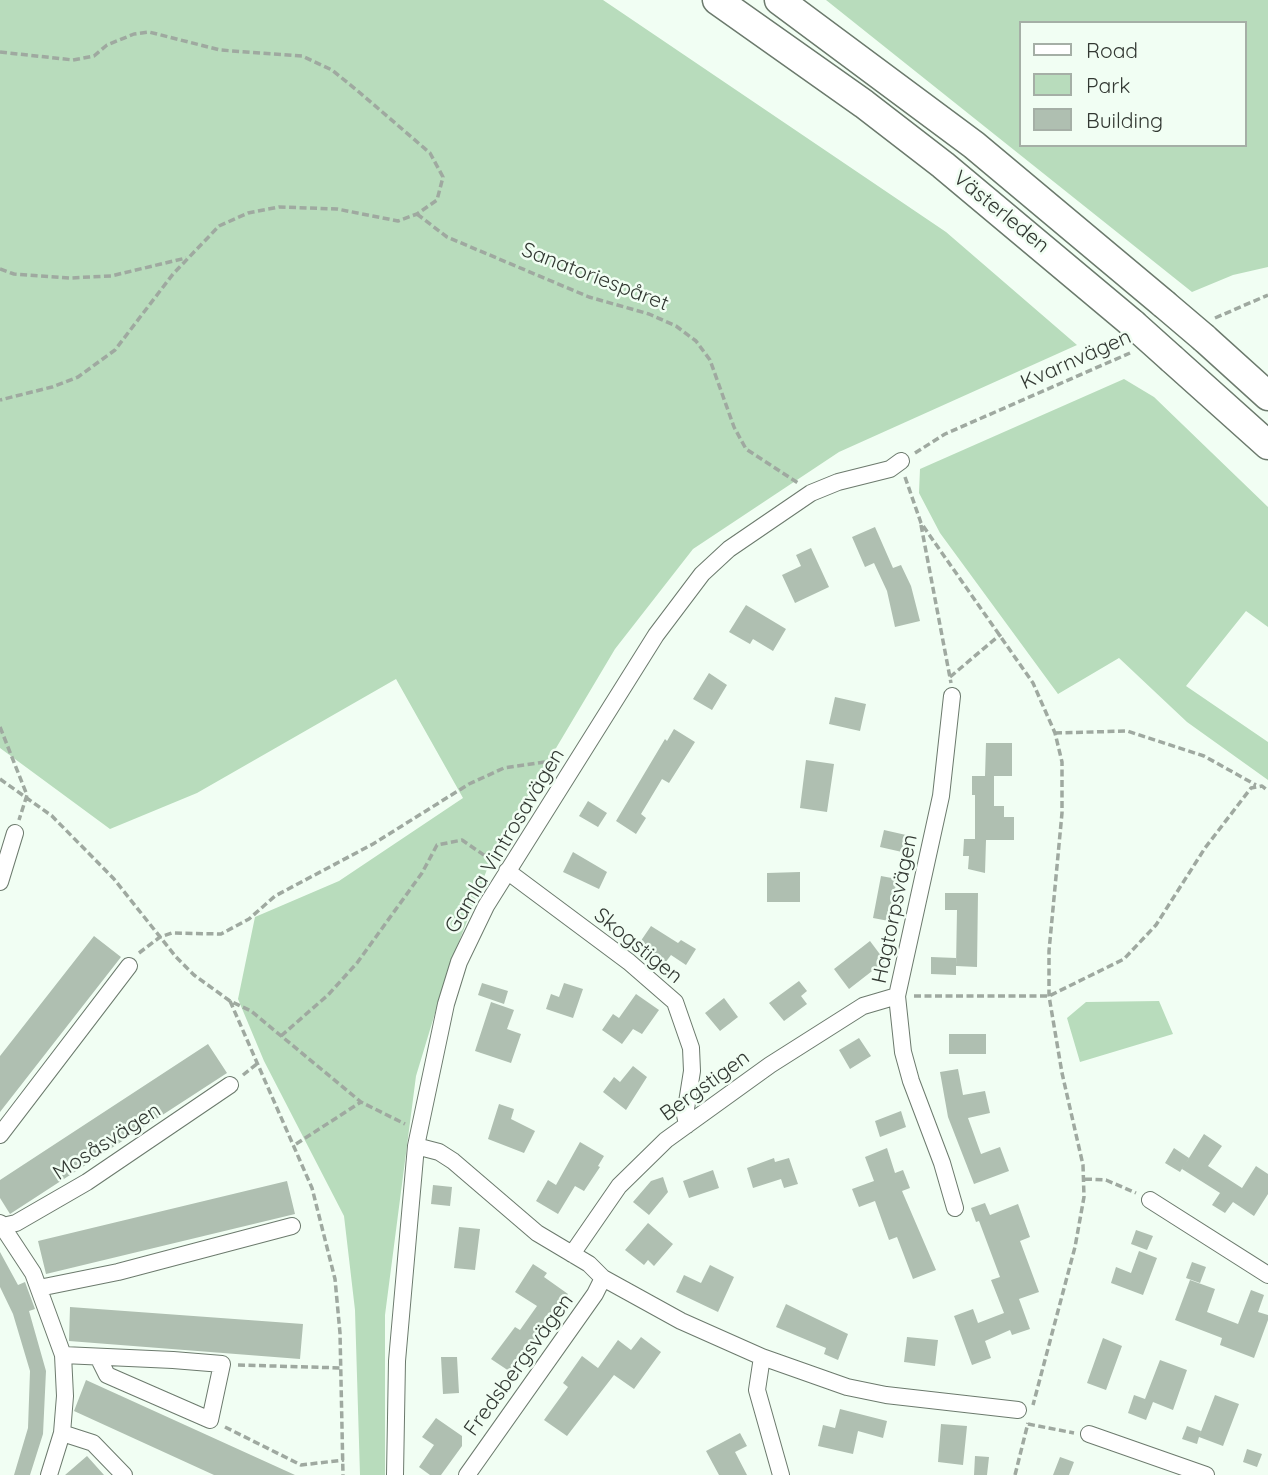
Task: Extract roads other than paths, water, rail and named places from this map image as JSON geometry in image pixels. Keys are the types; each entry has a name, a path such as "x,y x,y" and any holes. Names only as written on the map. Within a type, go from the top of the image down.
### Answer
{"highway":[{"name":"Västerleden","path":"717,0 864,104 943,165 1134,337 1172,359 1268,445"},
{"name":"Västerleden","path":"779,0 974,145 1164,304 1206,329 1268,396"}],"street":[{"name":"Gamla Vintrosavägen","path":"395,1475 397,1361 418,1139 433,1057 459,962 507,871 656,635 702,574 763,524 811,493 838,482 890,469 901,461"},
{"name":"Hagtorpsvägen","path":"952,696 941,796 897,996 903,1052 955,1208"},
{"path":"0,882 15,833"},
{"name":"Skogstigen","path":"507,871 629,962 675,1002 691,1048 692,1070 685,1115 687,1125"},
{"path":"0,1135 129,966"},
{"name":"Bergstigen","path":"572,1254 619,1186 687,1125 770,1065 863,1006 897,996"},
{"name":"Mosåsvägen","path":"1,1224 16,1223 87,1182 230,1085"},
{"path":"418,1139 446,1156 537,1233 572,1254 603,1278 681,1321 762,1357 860,1390 1018,1410"},
{"path":"1150,1200 1268,1275"},
{"name":"Mosåsvägen","path":"1,1224 13,1238 39,1287 62,1356 65,1396 62,1433 49,1475"},
{"path":"39,1287 118,1272 292,1226"},
{"name":"Fredsbergsvägen","path":"467,1475 590,1301 603,1278"},
{"path":"62,1356 98,1357 222,1364 210,1420 107,1375 98,1357"},
{"path":"762,1357 757,1390 781,1475"},
{"path":"62,1433 93,1443 124,1475"},
{"path":"1089,1434 1206,1475"}]}
